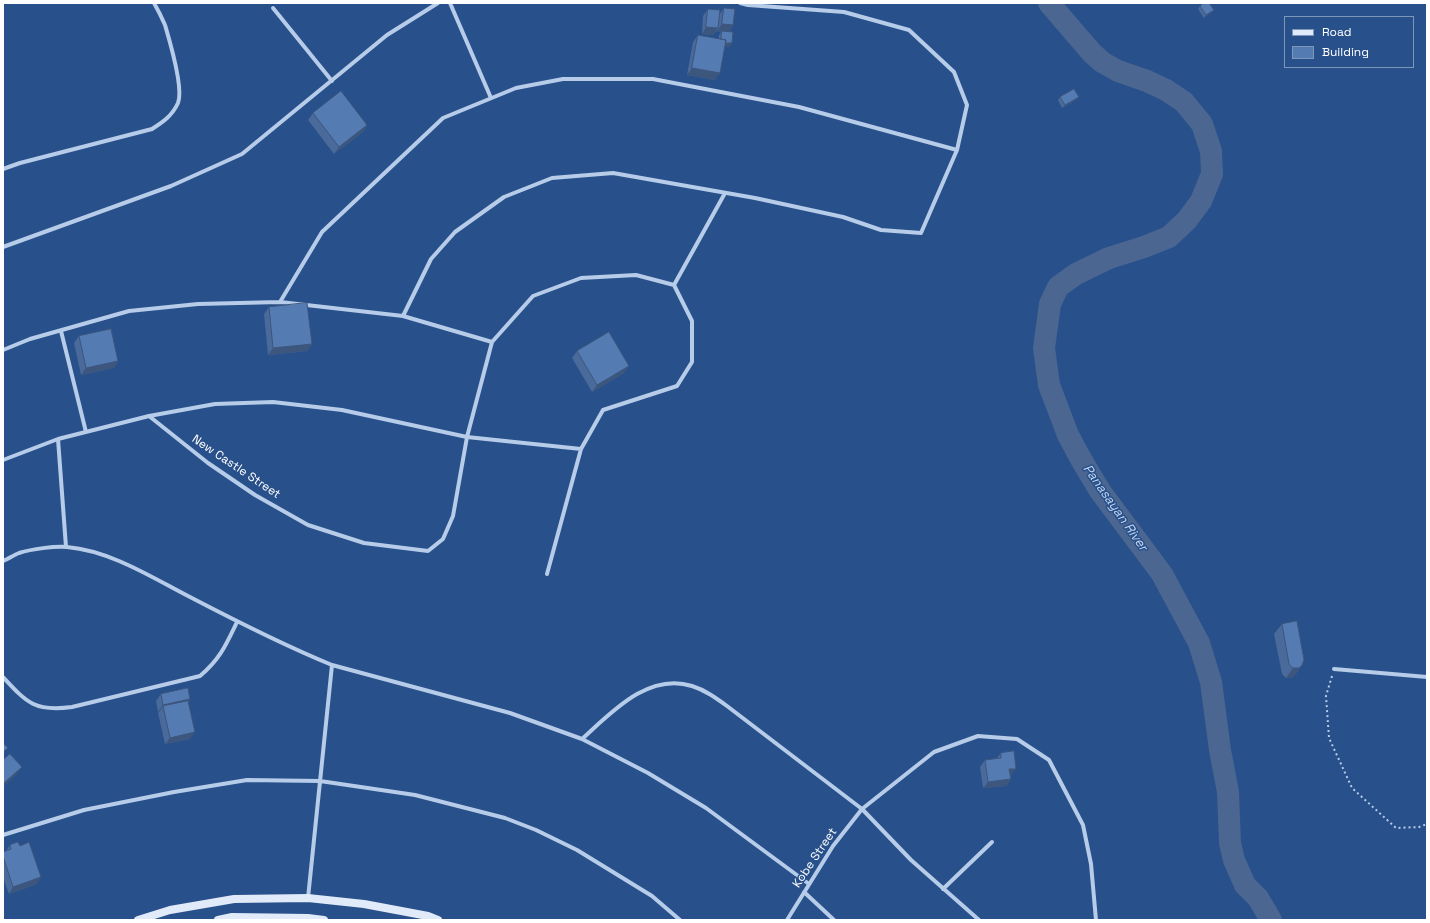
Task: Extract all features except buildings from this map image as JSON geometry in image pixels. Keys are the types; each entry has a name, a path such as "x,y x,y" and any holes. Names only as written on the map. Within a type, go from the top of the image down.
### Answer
{"street":[{"path":"3,169 20,163 152,130 169,118 178,103 180,91 179,80 164,25 154,3"},
{"path":"3,247 171,186 242,154 387,35 438,3"},
{"path":"450,3 491,98"},
{"path":"403,316 431,259 455,232 504,197 552,178 613,173 725,193 842,217 881,230 921,233 957,150 967,105 954,72 909,30 844,12 748,6 740,3"},
{"path":"273,8 332,81"},
{"path":"280,302 322,232 443,118 516,88 563,79 653,80 799,107 957,150"},
{"path":"674,285 725,193"},
{"path":"3,350 30,339 129,311 198,304 280,302 403,316 492,342 533,296 581,278 636,275 674,285 692,321 692,362 678,386 603,410 581,449 547,574"},
{"path":"61,331 86,432"},
{"name":"New Castle Street","path":"149,416 208,463 254,495 308,525 364,543 428,551 443,539 453,516 467,437 492,342"},
{"path":"3,460 58,439 149,416 215,404 273,402 342,410 467,437 581,449"},
{"path":"58,439 66,547"},
{"path":"3,561 19,553 45,548 66,547 95,552 131,567 237,622 309,656 332,665 510,713 582,739 648,773 706,808 809,884"},
{"path":"3,677 23,698 35,705 42,708 55,710 72,707 200,676 213,664 224,650 237,622"},
{"path":"308,898 332,665"},
{"path":"1334,669 1427,677"},
{"path":"582,739 623,703 655,685 674,683 692,686 709,693 862,809 910,860 979,920"},
{"name":"Kobe Street","path":"787,920 833,846 862,809 934,752 978,736 1017,739 1049,760 1082,825 1091,864 1096,920"},
{"path":"3,834 84,810 174,792 247,780 320,780 415,795 504,818 536,830 577,850 652,896 680,920"},
{"path":"943,889 992,842"},
{"path":"804,892 834,920"},
{"path":"138,920 170,910 234,899 308,898 364,904 428,916 438,920"},
{"path":"218,920 232,917 308,918 324,920"}],"path":[{"path":"1334,669 1326,696 1329,738 1352,788 1396,828 1419,827 1427,824"}],"waterway":[{"name":"Panasayan River","path":"1049,3 1092,53 1102,62 1118,71 1147,81 1166,90 1184,102 1202,124 1211,151 1212,174 1201,201 1187,220 1169,237 1109,258 1076,274 1058,287 1050,304 1044,348 1049,385 1068,435 1100,491 1162,574 1199,643 1211,682 1220,750 1228,792 1230,843 1234,860 1245,885 1258,898 1271,920"}]}
